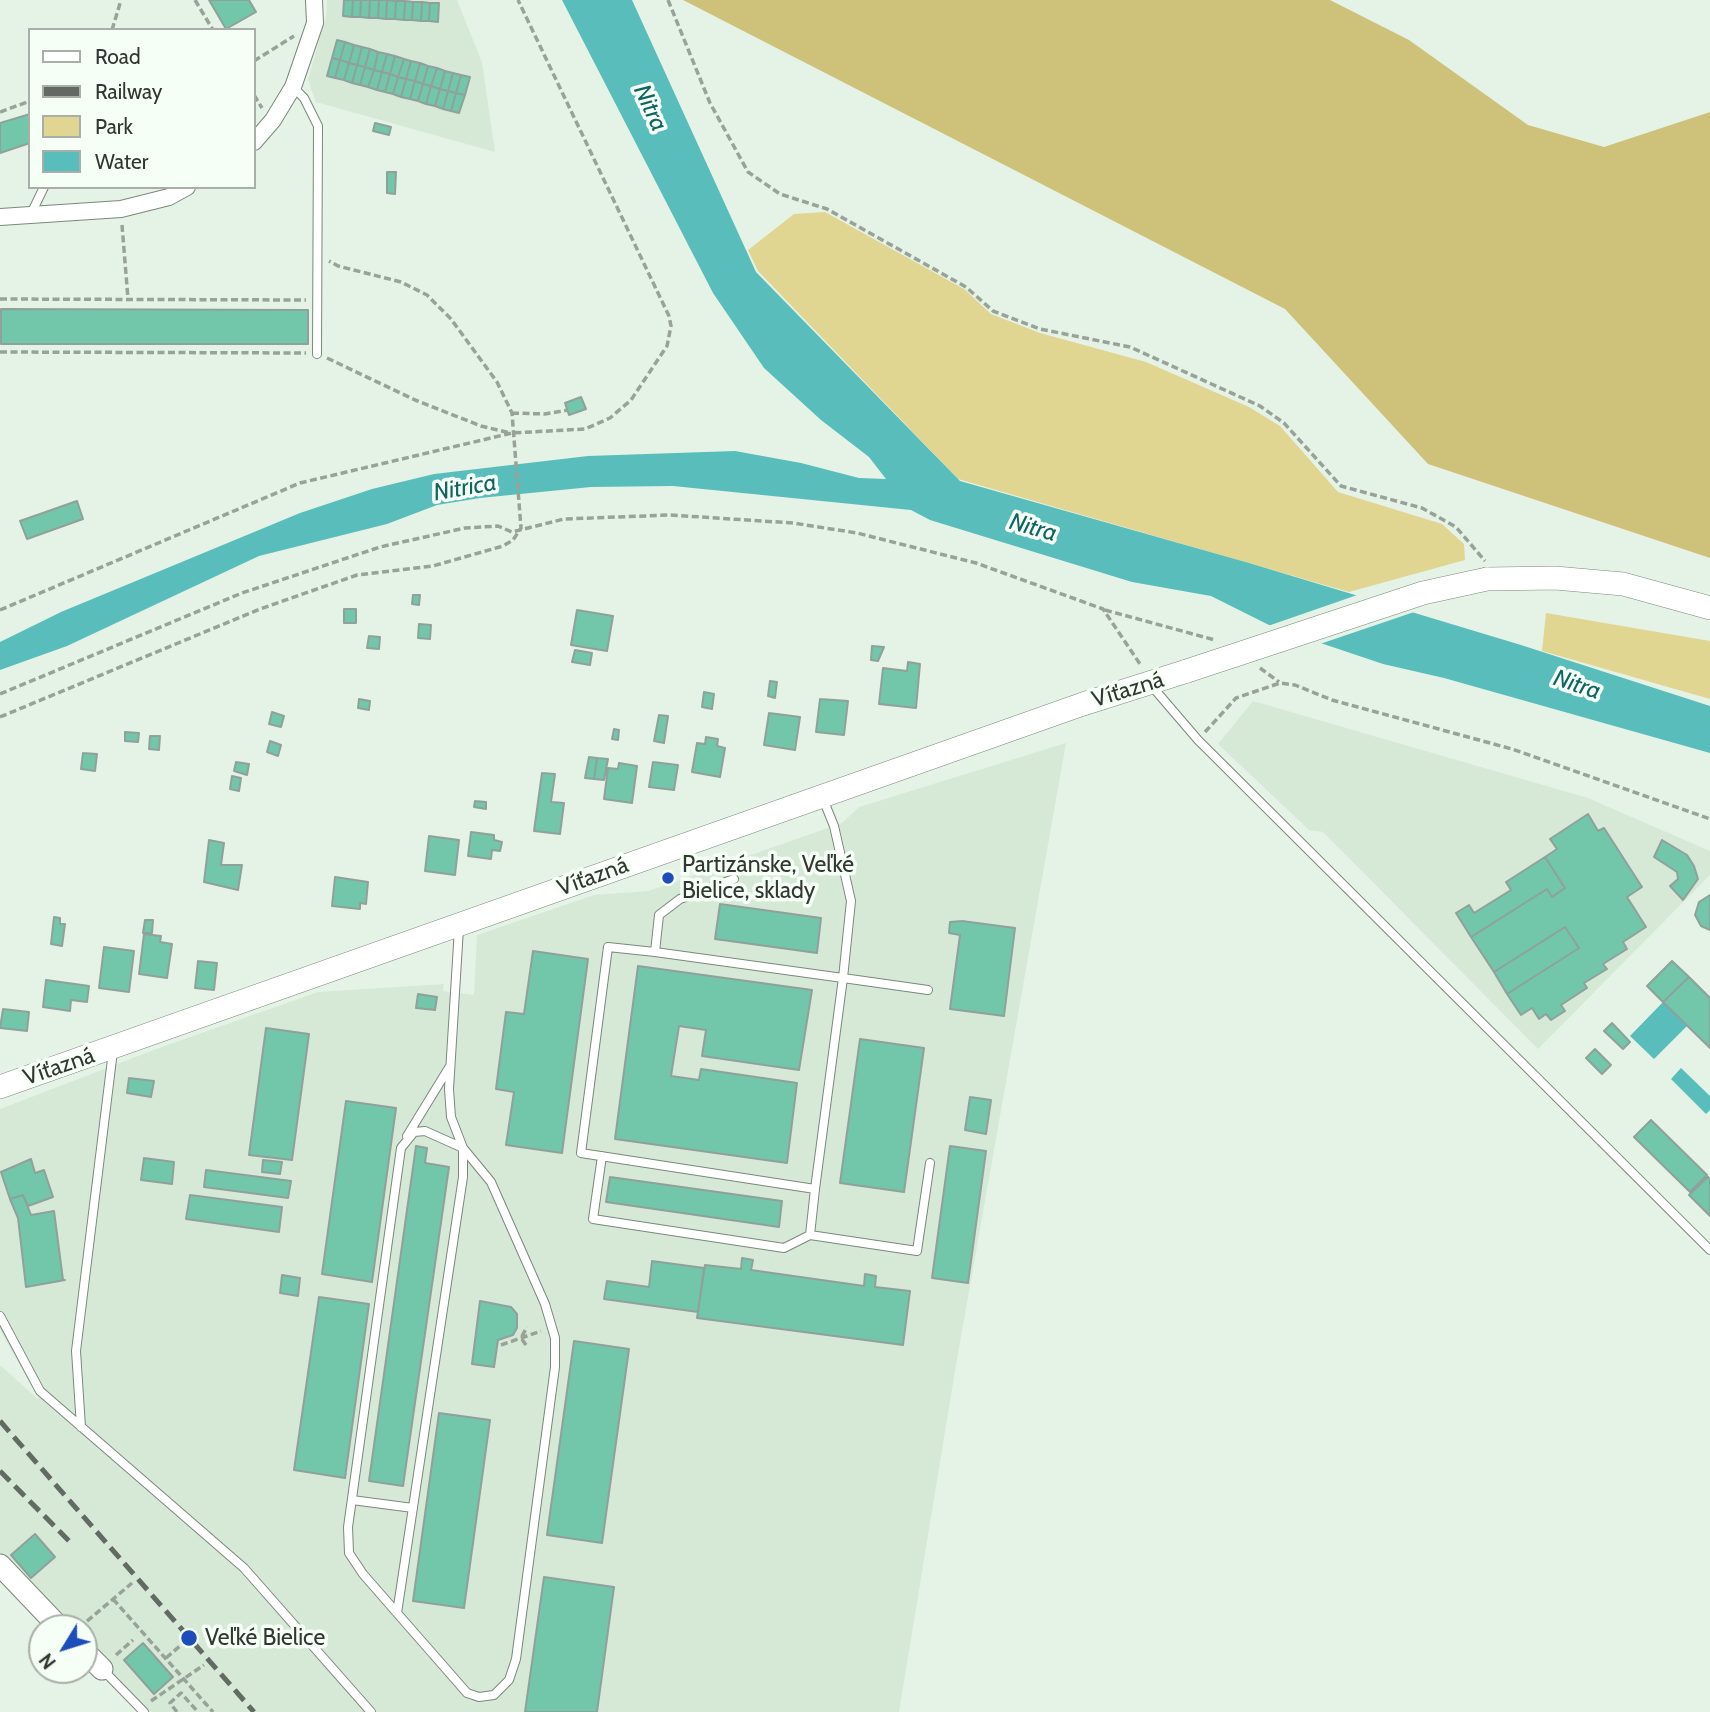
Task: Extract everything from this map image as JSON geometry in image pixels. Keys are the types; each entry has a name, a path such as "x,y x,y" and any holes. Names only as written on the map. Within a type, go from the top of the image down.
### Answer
{"main road":[{"name":"Víťazná","path":"0,1087 1083,704 1423,593 1491,578 1623,584 1710,608"}],"street":[{"path":"256,140 273,120 293,87 315,23 314,0"},
{"path":"0,217 121,209 169,197 183,189"},
{"path":"0,1565 47,1614"},
{"path":"98,1665 102,1669"}],"lane":[{"path":"293,87 304,98 318,126 317,354"},
{"path":"30,216 43,189"},
{"path":"1150,684 1198,740 1710,1250"},
{"path":"810,1235 851,901 834,826 821,796"},
{"path":"655,952 659,915 680,899 734,879"},
{"path":"451,1065 401,1148 348,1527 349,1553 363,1574 467,1693 479,1697 494,1695 509,1680 516,1659 555,1367 553,1330 528,1259 491,1182 463,1148 451,1117 451,1065 459,925"},
{"path":"815,1189 581,1153 608,947 928,990"},
{"path":"81,1427 76,1351 113,1048"},
{"path":"406,1138 414,1132 425,1131 463,1148"},
{"path":"397,1613 463,1177 463,1148"},
{"path":"602,1156 593,1219 784,1248 810,1235 917,1251 930,1163"},
{"path":"0,1316 40,1391 244,1568 371,1712"},
{"path":"352,1500 413,1508"},
{"path":"102,1669 143,1711"}],"path":[{"path":"113,28 121,0"},
{"path":"195,0 212,28"},
{"path":"0,610 300,482 512,433 576,431 610,418 631,400 662,356 671,326 663,302 518,0"},
{"path":"668,0 710,103 748,173 780,194 827,209 966,287 993,311 1040,329 1130,347 1260,406 1284,423 1341,486 1422,508 1457,527 1479,552 1491,578"},
{"path":"256,60 296,34"},
{"path":"256,98 265,111"},
{"path":"0,112 28,103"},
{"path":"121,209 128,299"},
{"path":"0,717 261,609 357,576 433,566 503,546 521,528 512,413 474,349 427,295 401,282 338,266 318,254"},
{"path":"0,299 318,300"},
{"path":"0,352 317,354 415,400 481,426 512,433"},
{"path":"512,413 545,414 568,410"},
{"path":"0,694 242,593 380,547 465,528 498,526 512,532 565,519 670,515 793,523 857,533 937,552 1034,582 1103,609 1189,631 1221,644"},
{"path":"1103,609 1134,652 1150,684"},
{"path":"1252,663 1280,683 1511,750 1710,819"},
{"path":"1198,740 1236,698 1280,683"},
{"path":"521,1338 527,1327"},
{"path":"501,1345 553,1330"},
{"path":"521,1338 526,1345"},
{"path":"96,1614 132,1583"},
{"path":"113,1600 213,1712"},
{"path":"166,1658 195,1633"},
{"path":"143,1711 168,1689 204,1665"},
{"path":"168,1689 176,1698"},
{"path":"177,1712 170,1703 181,1693 198,1712"}],"shaded area":[{"path":"327,0 457,0 482,62 495,152 316,102 308,80 326,16"},
{"path":"683,0 1330,0 1409,40 1528,125 1604,147 1710,112 1710,558 1428,464 1285,309"},
{"path":"1253,701 1588,798 1710,851 1710,875 1538,1049 1323,832 1309,830 1218,744"},
{"path":"1066,743 956,1365 899,1712 137,1712 98,1668 98,1614 51,1614 0,1556 0,1365 39,1400 0,1330 0,1109 159,1048 318,992 444,984 443,991 474,995 477,935 594,895 648,891 842,823 859,807"}],"green space":[{"path":"825,212 964,289 991,314 1040,333 1146,362 1249,407 1280,426 1338,492 1442,524 1464,544 1465,560 1349,592 958,479 758,271 748,250 794,214"},
{"path":"1546,613 1710,641 1710,699 1542,651"}],"water":[{"path":"562,0 632,0 756,272 960,481 1249,563 1521,645 1710,706 1710,753 1444,678 1383,664 1273,627 1211,596 1132,582 930,520 911,510 673,486 591,487 437,505 387,524 259,556 67,646 0,670 0,642 61,612 300,513 372,489 434,474 588,456 735,451 801,463 859,478 886,479 869,457 821,420 764,368 713,293"},
{"path":"1663,1002 1687,1026 1654,1059 1630,1036"},
{"path":"1681,1068 1710,1096 1710,1110 1706,1114 1671,1079"}],"pier":[{"path":"1363,593 1420,610 1317,645 1265,627"}],"building":[{"path":"209,0 249,0 256,12 225,28"},
{"path":"344,0 353,0 352,17 343,16"},
{"path":"353,0 361,0 360,17 352,17"},
{"path":"361,0 370,0 369,18 360,17"},
{"path":"370,0 379,0 378,18 369,18"},
{"path":"379,0 387,0 386,19 378,18"},
{"path":"387,0 396,1 395,19 386,19"},
{"path":"396,1 405,1 404,20 395,19"},
{"path":"405,1 413,2 412,20 404,20"},
{"path":"413,2 422,2 421,21 412,20"},
{"path":"422,2 430,3 429,21 421,21"},
{"path":"430,3 439,3 438,22 429,21"},
{"path":"337,40 345,42 340,60 332,58"},
{"path":"345,42 354,45 349,63 340,60"},
{"path":"354,45 362,47 357,65 349,63"},
{"path":"362,47 370,49 365,67 357,65"},
{"path":"370,49 378,52 374,70 365,67"},
{"path":"378,52 387,54 382,72 374,70"},
{"path":"387,54 395,56 390,74 382,72"},
{"path":"395,56 404,59 398,77 390,74"},
{"path":"332,58 340,60 335,78 327,76"},
{"path":"404,59 411,61 406,79 398,77"},
{"path":"340,60 349,63 344,80 335,78"},
{"path":"411,61 420,63 415,81 406,79"},
{"path":"349,63 357,65 352,83 344,80"},
{"path":"420,63 428,66 423,84 415,81"},
{"path":"357,65 365,67 360,85 352,83"},
{"path":"428,66 437,68 431,86 423,84"},
{"path":"365,67 374,70 368,87 360,85"},
{"path":"437,68 445,71 440,89 431,86"},
{"path":"374,70 382,72 377,90 368,87"},
{"path":"445,71 453,73 448,91 440,89"},
{"path":"382,72 390,74 385,92 377,90"},
{"path":"453,73 461,75 456,93 448,91"},
{"path":"390,74 398,77 393,94 385,92"},
{"path":"461,75 470,77 465,95 456,93"},
{"path":"398,77 406,79 401,97 393,94"},
{"path":"406,79 415,81 410,99 401,97"},
{"path":"415,81 423,84 418,101 410,99"},
{"path":"423,84 431,86 426,104 418,101"},
{"path":"431,86 440,89 435,106 426,104"},
{"path":"440,89 448,91 443,109 435,106"},
{"path":"448,91 456,93 451,111 443,109"},
{"path":"456,93 465,95 459,113 451,111"},
{"path":"28,115 28,144 0,153 0,123"},
{"path":"375,123 391,127 389,135 373,131"},
{"path":"387,172 396,172 395,194 387,193"},
{"path":"1,309 308,310 308,344 1,344"},
{"path":"581,397 586,409 569,415 565,403"},
{"path":"77,501 83,519 27,539 20,521"},
{"path":"413,595 420,595 419,605 412,604"},
{"path":"344,609 356,609 356,623 344,623"},
{"path":"577,610 613,616 607,651 571,645"},
{"path":"419,624 431,625 430,639 418,638"},
{"path":"369,636 380,637 379,649 367,648"},
{"path":"872,646 884,647 878,661 871,660"},
{"path":"575,650 592,653 590,665 572,662"},
{"path":"908,662 920,664 916,708 879,704 883,668 907,671"},
{"path":"770,681 777,682 775,698 768,696"},
{"path":"704,692 714,694 712,709 702,707"},
{"path":"359,699 370,701 369,710 358,708"},
{"path":"820,699 848,701 844,735 816,732"},
{"path":"272,712 284,716 281,727 269,724"},
{"path":"769,713 800,717 795,750 764,745"},
{"path":"659,715 668,716 664,743 654,741"},
{"path":"614,729 619,730 618,740 612,739"},
{"path":"125,732 139,733 138,742 125,741"},
{"path":"150,736 160,736 159,750 149,749"},
{"path":"706,737 718,739 717,746 725,748 720,777 692,772 697,743 705,744"},
{"path":"270,741 281,745 278,756 267,752"},
{"path":"83,753 97,754 95,771 81,769"},
{"path":"589,757 597,758 594,779 585,778"},
{"path":"597,758 608,759 604,780 594,779"},
{"path":"236,762 249,764 247,775 234,771"},
{"path":"653,762 678,765 674,790 649,787"},
{"path":"619,763 637,766 632,803 604,799 608,768 618,769"},
{"path":"542,773 555,774 551,802 564,803 560,834 534,831"},
{"path":"232,776 241,778 239,791 230,789"},
{"path":"475,801 486,802 486,809 474,807"},
{"path":"1588,814 1598,831 1604,828 1642,887 1627,897 1646,927 1623,942 1627,949 1603,964 1607,969 1584,983 1587,988 1561,1005 1565,1011 1551,1020 1546,1014 1539,1019 1532,1008 1521,1015 1507,994 1579,948 1565,927 1494,972 1471,937 1547,889 1552,897 1565,888 1545,857 1557,849 1550,839"},
{"path":"471,832 494,835 494,840 502,842 500,851 492,850 491,859 468,856"},
{"path":"429,836 459,840 455,875 425,871"},
{"path":"209,840 224,843 221,865 242,865 238,890 204,882"},
{"path":"1662,840 1687,855 1694,866 1698,879 1683,900 1670,886 1678,879 1677,872 1654,857"},
{"path":"1545,857 1565,888 1552,897 1547,889 1471,937 1456,913 1469,905 1474,913 1511,890 1506,882"},
{"path":"335,877 368,882 366,904 360,903 360,909 332,906"},
{"path":"1710,895 1710,930 1701,926 1695,915 1699,902"},
{"path":"720,904 821,918 817,953 715,939"},
{"path":"54,917 60,918 60,924 65,924 62,946 51,944"},
{"path":"145,920 153,920 152,933 143,933"},
{"path":"950,922 1015,928 1004,1016 950,1009 960,935 949,933"},
{"path":"1565,927 1579,948 1507,994 1494,972"},
{"path":"144,934 161,936 160,942 172,944 167,978 139,974"},
{"path":"104,947 134,951 129,992 99,988"},
{"path":"533,951 588,959 562,1153 506,1145 514,1092 496,1089 506,1012 524,1014"},
{"path":"198,961 217,963 214,990 195,988"},
{"path":"1672,961 1689,977 1663,1002 1647,986"},
{"path":"638,966 812,990 799,1070 702,1056 706,1030 679,1026 671,1076 699,1080 701,1069 797,1083 787,1163 615,1139"},
{"path":"1689,977 1710,998 1710,1048 1663,1002"},
{"path":"46,980 89,986 87,1002 71,1000 70,1011 43,1007"},
{"path":"418,994 437,997 435,1010 416,1008"},
{"path":"3,1009 29,1012 27,1031 0,1028"},
{"path":"1612,1023 1630,1042 1623,1049 1604,1031"},
{"path":"266,1028 309,1034 292,1160 249,1155"},
{"path":"860,1039 924,1048 904,1192 840,1183"},
{"path":"1595,1049 1611,1065 1602,1074 1586,1058"},
{"path":"129,1078 154,1081 151,1097 127,1093"},
{"path":"970,1097 991,1100 986,1134 965,1130"},
{"path":"346,1101 396,1108 372,1282 322,1274"},
{"path":"1651,1120 1707,1175 1690,1192 1634,1137"},
{"path":"416,1146 427,1148 425,1163 449,1167 403,1486 369,1481"},
{"path":"950,1146 986,1151 968,1283 932,1278"},
{"path":"144,1158 174,1162 172,1184 141,1180"},
{"path":"31,1159 35,1173 44,1170 53,1197 28,1206 23,1195 10,1199 1,1172"},
{"path":"263,1160 282,1162 280,1174 262,1172"},
{"path":"206,1170 291,1181 288,1198 204,1187"},
{"path":"610,1177 782,1201 779,1227 606,1202"},
{"path":"1708,1177 1710,1179 1710,1216 1689,1195"},
{"path":"23,1195 31,1215 54,1211 65,1280 26,1287 18,1218 10,1199"},
{"path":"190,1195 282,1207 279,1232 186,1219"},
{"path":"742,1258 753,1260 751,1270 864,1286 865,1274 876,1276 875,1287 910,1291 903,1345 697,1318 705,1265 741,1269"},
{"path":"652,1261 704,1268 698,1312 604,1299 607,1281 649,1287"},
{"path":"282,1275 300,1278 298,1296 280,1293"},
{"path":"319,1297 369,1304 345,1478 294,1470"},
{"path":"480,1301 511,1307 517,1314 517,1328 513,1335 498,1340 494,1367 472,1364"},
{"path":"574,1341 629,1349 602,1543 547,1535"},
{"path":"439,1413 490,1420 464,1608 413,1601"},
{"path":"35,1534 55,1557 31,1578 11,1555"},
{"path":"544,1577 614,1587 597,1712 525,1712"},
{"path":"143,1643 173,1677 154,1694 124,1660"}],"railway":[{"path":"0,1421 254,1712"},
{"path":"0,1471 70,1542"}],"place":[{"name":"Partizánske, Veľké Bielice, sklady","path":"668,878"},
{"name":"Veľké Bielice","path":"189,1638"}],"water label":[{"name":"Nitra","path":"650,108"},
{"name":"Nitrica","path":"465,488"},
{"name":"Nitra","path":"1033,528"},
{"name":"Nitra","path":"1577,685"}]}
